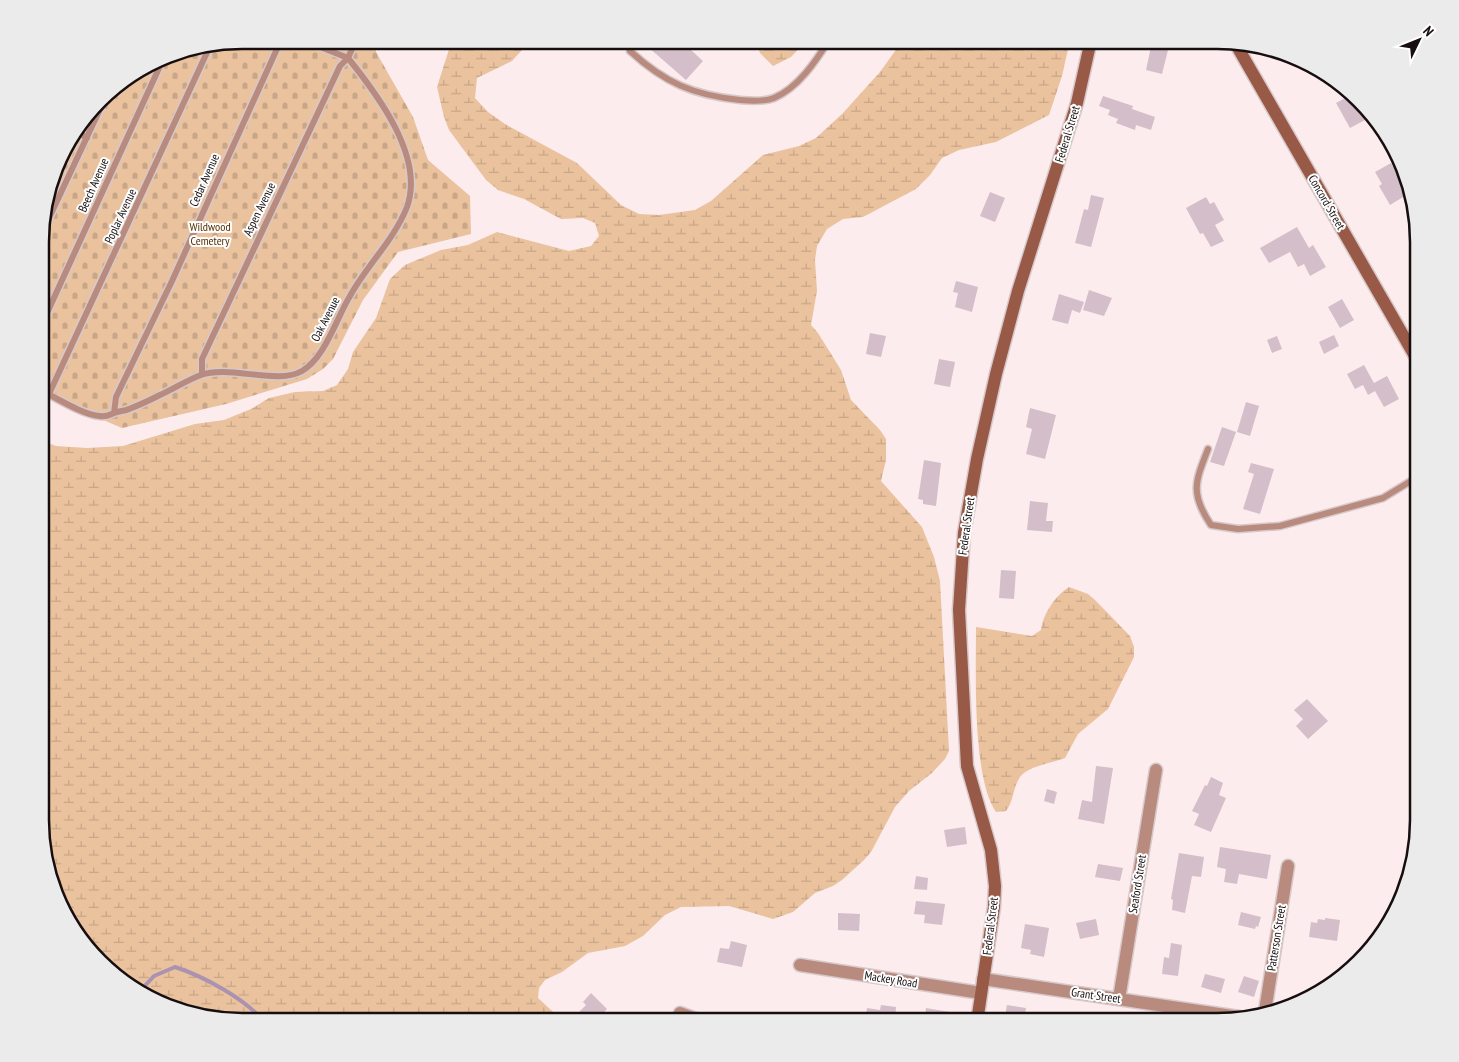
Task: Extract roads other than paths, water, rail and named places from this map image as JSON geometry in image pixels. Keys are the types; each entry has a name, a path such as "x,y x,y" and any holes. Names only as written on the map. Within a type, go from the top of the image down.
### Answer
{"street":[{"name":"Federal Street","path":"978,1013 994,907 995,886 991,850 971,782 965,741 959,610 964,533 977,458 996,374 1018,291 1077,103 1089,49"},
{"name":"Concord Street","path":"1239,50 1410,346"},
{"name":"Seaford Street","path":"1119,999 1156,770"},
{"name":"Patterson Street","path":"1266,1007 1288,866"},
{"name":"Mackey Road","path":"800,965 981,993"},
{"name":"Grant Street","path":"983,979 1212,1013"}],"lane":[{"name":"Cedar Avenue","path":"114,413 116,397 172,281 277,49"},
{"path":"326,49 348,58"},
{"name":"Aspen Avenue","path":"202,374 202,359 256,242 340,66 348,58 352,49"},
{"path":"630,51 646,65 681,88 722,98 767,100 778,96 800,78 822,49"},
{"name":"Poplar Avenue","path":"49,394 207,51"},
{"name":"Oak Avenue","path":"49,394 100,416 109,416 128,410 202,374 236,373 289,376 301,372 313,363 324,349 336,319 357,283 396,227 407,205 410,184 408,158 402,141 379,98 348,58"},
{"name":"Beech Avenue","path":"49,309 159,67"},
{"path":"50,216 99,112"},
{"path":"81,134 87,138"},
{"path":"1208,449 1196,479 1196,495 1201,509 1211,525 1238,529 1280,526 1383,498 1410,482"}],"waterway":[{"path":"144,987 154,976 175,967 223,989 256,1013"}],"park label":[{"name":"Wildwood Cemetery","path":"210,233"}]}
